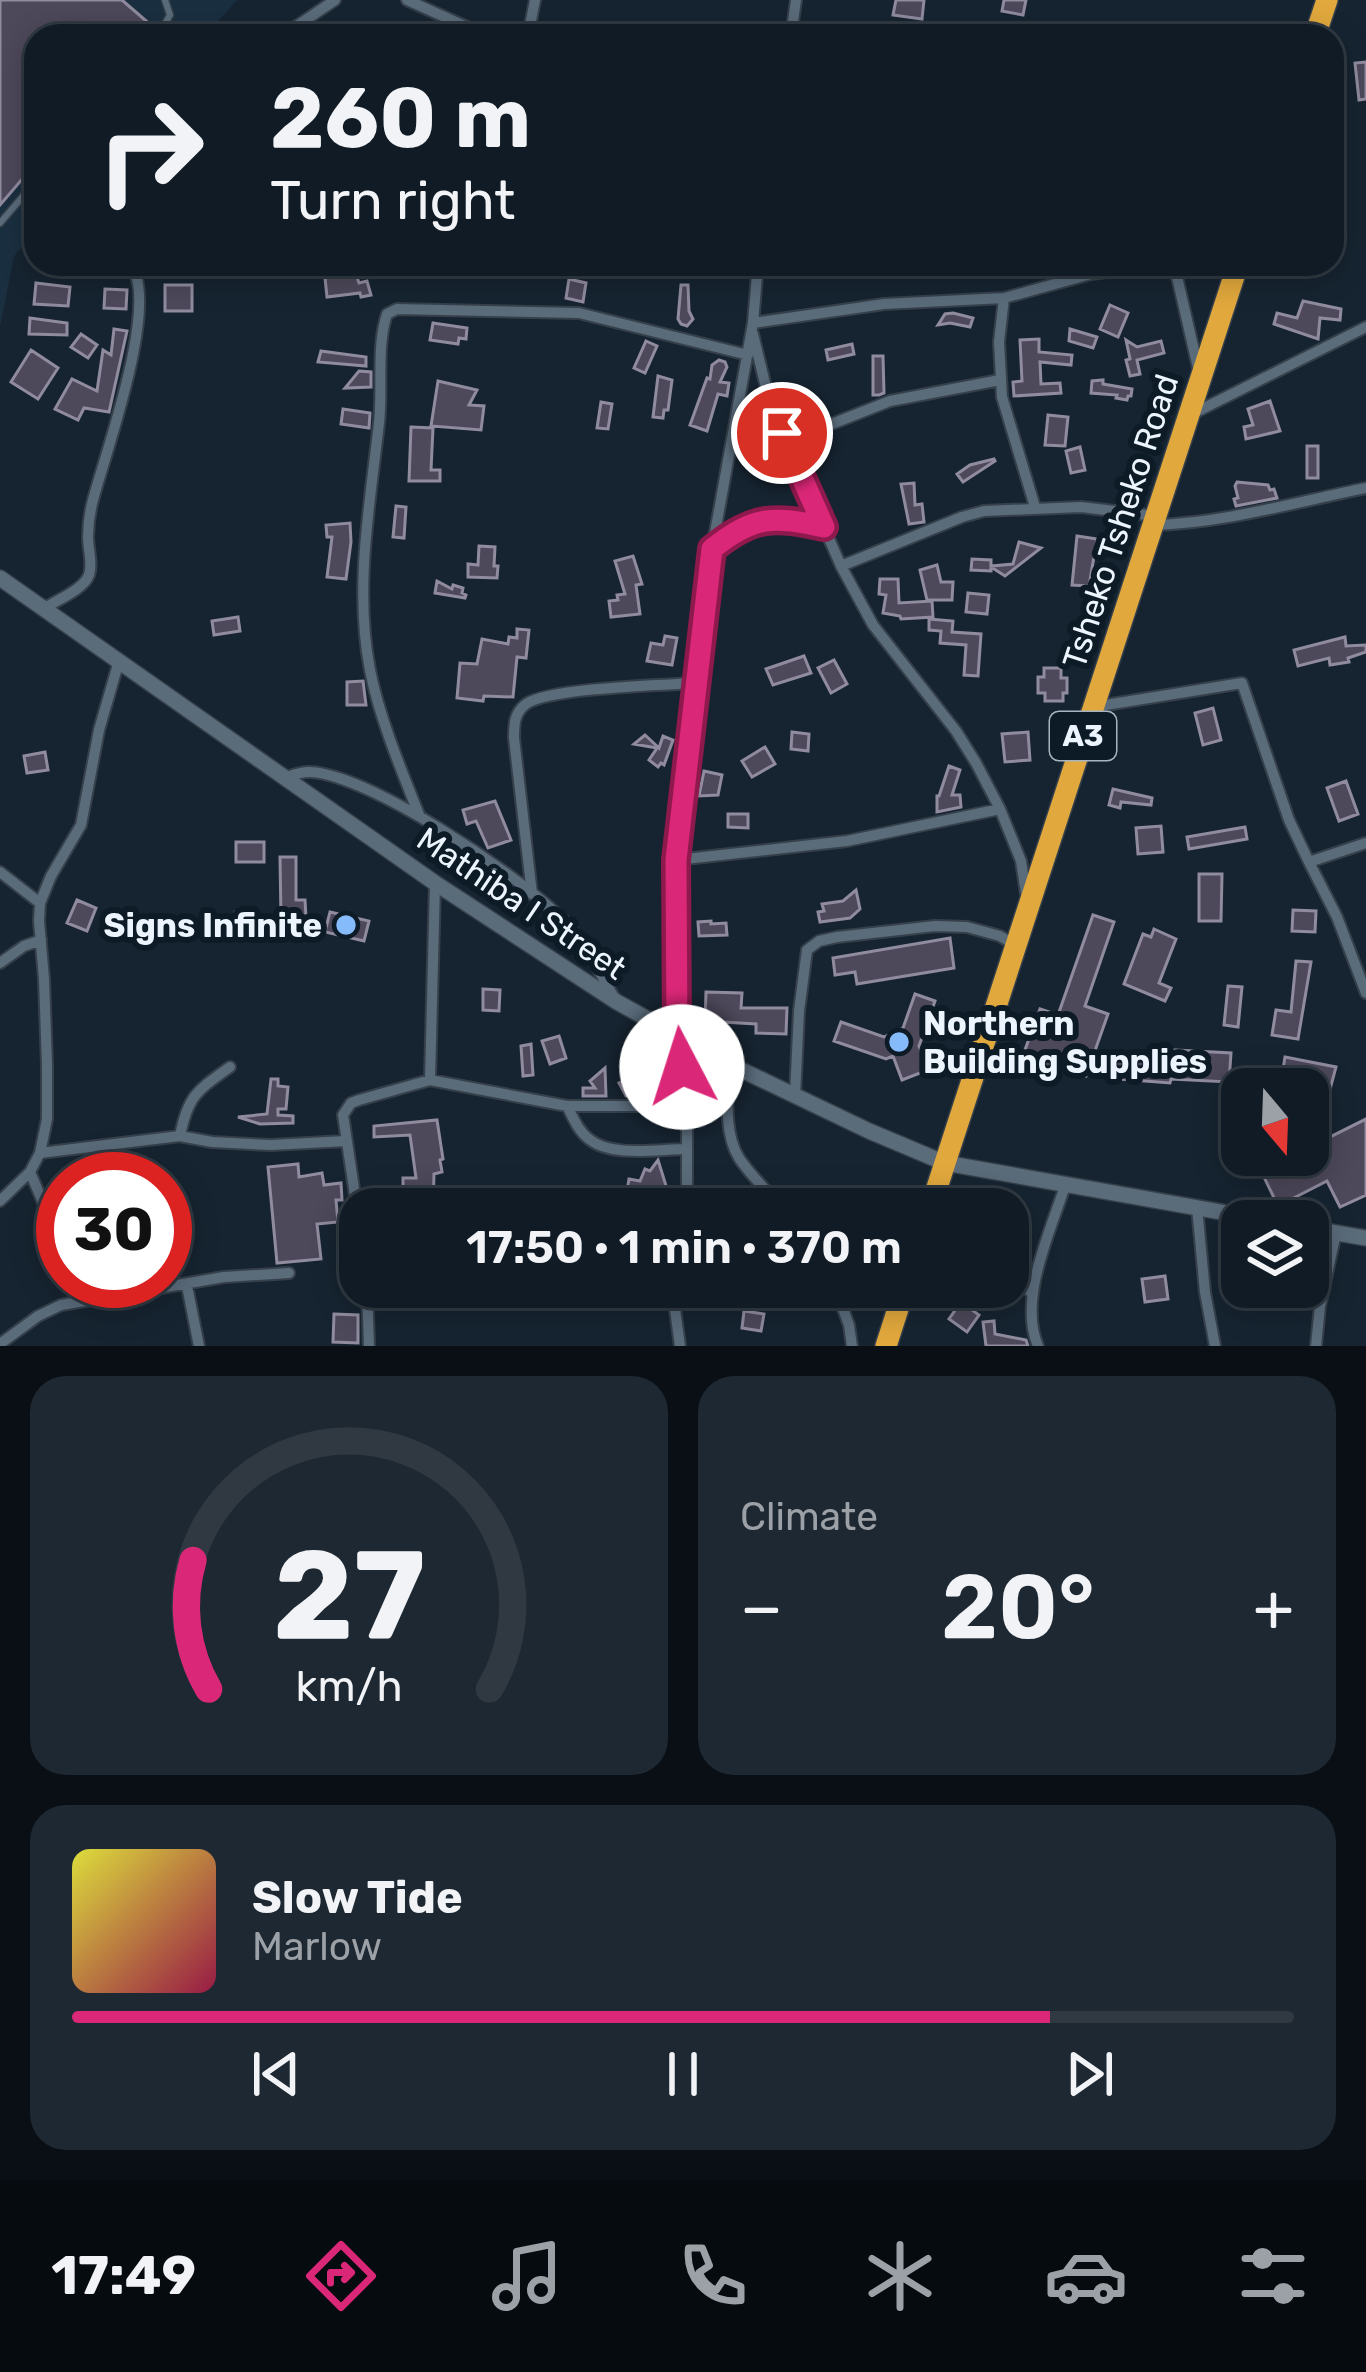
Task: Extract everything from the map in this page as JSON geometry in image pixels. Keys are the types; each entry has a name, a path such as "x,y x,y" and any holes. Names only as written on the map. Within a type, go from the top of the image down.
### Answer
{"highway":[{"name":"Tsheko Tsheko Road","path":"937,1188 965,1071 1016,945 1234,276"},
{"path":"886,1346 898,1308"}],"street":[{"path":"299,24 334,0"},
{"path":"407,0 460,24"},
{"path":"45,608 88,578 87,533 93,500 136,340 136,276"},
{"path":"687,1188 687,1099 677,1036 676,860 712,549 753,325 757,276"},
{"path":"753,325 884,304 1004,298 1083,276"},
{"path":"1177,276 1201,381"},
{"path":"1004,298 1000,380 1035,507"},
{"path":"420,817 370,668 366,620 367,519 380,418 386,314 397,309 579,313 748,355"},
{"path":"753,325 762,379 842,566 873,625 956,731 1000,809 1021,860 1028,909"},
{"path":"1189,415 1366,328"},
{"path":"786,442 890,401 1000,380"},
{"path":"842,566 962,517 1001,508 1081,507 1189,524 1366,488"},
{"path":"712,549 763,521 784,518 824,527"},
{"name":"Mathiba I Street","path":"2,582 435,883 617,1002 729,1064 945,1163 1221,1211"},
{"path":"40,1152 47,1083 40,903 81,825 99,730 119,661"},
{"path":"532,894 514,738 518,713 549,694 695,682"},
{"path":"1093,707 1242,683 1289,820 1337,917 1366,992"},
{"path":"284,778 307,771 334,777 420,817 558,914 617,1002"},
{"path":"676,860 847,841 1000,809"},
{"path":"1310,862 1366,843"},
{"path":"0,872 40,903"},
{"path":"430,1080 435,883"},
{"path":"795,1096 799,1011 812,945 837,937 934,926 967,928 1016,945"},
{"path":"0,963 41,940"},
{"path":"729,1064 734,1145 765,1188"},
{"path":"180,1136 185,1109 196,1091 230,1067"},
{"path":"354,1188 344,1114 351,1103 430,1080 567,1106 639,1106 687,1099"},
{"path":"567,1106 579,1130 592,1142 623,1150 687,1149"},
{"path":"56,1152 180,1136 271,1145 346,1141"},
{"path":"0,1201 36,1161"},
{"path":"30,1172 36,1186"},
{"path":"1026,1346 1035,1340 1032,1293 1065,1186"},
{"path":"1197,1207 1215,1346"},
{"path":"1329,1232 1365,1237"},
{"path":"1316,1346 1336,1233"},
{"path":"192,1285 248,1274 289,1273"},
{"path":"0,1344 56,1308"},
{"path":"192,1308 199,1346"},
{"path":"368,1308 369,1346"},
{"path":"675,1308 680,1346"},
{"path":"843,1308 852,1346"}],"lane":[{"path":"0,223 24,195"}],"shaded area":[{"path":"0,0 237,0 216,24 24,24 24,244 14,256 0,327"}],"building":[{"path":"0,0 122,0 150,24 24,24 24,177 0,205"},
{"path":"896,0 924,0 922,19 893,15"},
{"path":"1004,0 1026,0 1023,15 1002,11"},
{"path":"1366,62 1366,99 1359,100 1355,63"},
{"path":"357,276 359,283 367,281 371,295 327,297 325,278"},
{"path":"569,279 586,283 583,302 566,298"},
{"path":"36,283 70,287 68,306 34,304"},
{"path":"165,285 192,285 192,311 165,311"},
{"path":"681,285 688,285 693,319 687,326 678,319"},
{"path":"105,289 127,290 126,309 104,308"},
{"path":"1303,301 1341,309 1340,320 1320,318 1318,339 1274,324 1277,313 1297,318"},
{"path":"1110,305 1128,313 1118,337 1100,329"},
{"path":"945,314 973,318 970,327 938,325"},
{"path":"30,318 67,323 67,335 29,334"},
{"path":"433,323 467,328 466,339 459,338 458,344 430,340"},
{"path":"114,329 127,331 109,412 84,408 78,420 55,409 72,379 97,391 103,350 111,355"},
{"path":"1070,329 1097,337 1093,348 1069,341"},
{"path":"81,334 97,345 88,358 71,347"},
{"path":"1039,339 1039,352 1072,355 1071,365 1040,362 1041,384 1060,383 1061,393 1014,396 1013,382 1022,381 1020,340"},
{"path":"1126,340 1137,347 1161,341 1164,353 1137,360 1140,374 1130,376"},
{"path":"646,341 657,346 645,373 634,368"},
{"path":"852,344 854,354 828,360 826,350"},
{"path":"31,350 58,368 38,399 11,382"},
{"path":"321,351 366,357 366,366 318,362"},
{"path":"873,356 883,356 884,393 879,395 873,395"},
{"path":"719,360 727,367 720,382 729,383 727,396 718,394 707,431 690,425 712,365"},
{"path":"359,371 371,372 371,387 345,388"},
{"path":"658,376 672,380 663,418 653,417"},
{"path":"1103,380 1103,384 1132,389 1131,396 1127,400 1091,393 1092,381"},
{"path":"438,381 477,390 469,405 484,406 481,430 431,426"},
{"path":"1270,401 1280,431 1246,439 1244,427 1253,425 1248,409"},
{"path":"601,402 612,404 608,429 597,428"},
{"path":"343,409 370,413 369,428 341,424"},
{"path":"1048,415 1068,417 1065,446 1045,445"},
{"path":"411,427 433,428 431,470 440,470 440,481 409,481"},
{"path":"1307,446 1318,446 1318,478 1307,478"},
{"path":"1080,447 1085,470 1071,473 1066,451"},
{"path":"994,459 963,482 957,474 970,465"},
{"path":"1237,482 1268,485 1277,498 1236,506"},
{"path":"914,483 915,505 922,504 924,522 909,524 901,484"},
{"path":"396,506 406,507 404,538 393,537"},
{"path":"350,523 346,579 327,577 332,537 327,537 326,525"},
{"path":"1077,536 1097,539 1089,586 1072,585"},
{"path":"1019,542 1041,548 1005,576 991,567 991,571 971,570 972,559 991,560 991,566 1013,564"},
{"path":"479,546 495,547 497,578 468,577 468,564 478,565"},
{"path":"633,556 642,584 636,585 640,614 611,617 609,601 625,594 615,561"},
{"path":"937,565 941,582 953,582 952,600 927,600 920,570"},
{"path":"880,579 898,579 899,603 932,601 933,617 901,619 883,613 886,595 879,594"},
{"path":"437,581 452,589 453,585 463,588 465,598 435,593"},
{"path":"968,593 989,595 987,614 966,612"},
{"path":"238,617 240,631 214,635 212,621"},
{"path":"929,619 953,621 952,632 981,634 978,676 964,675 966,645 940,643 941,631 929,630"},
{"path":"517,629 529,630 526,658 517,657 513,697 457,698 460,663 477,664 482,639 508,644 509,637 517,638"},
{"path":"665,636 677,638 672,665 647,661 651,643 663,645"},
{"path":"1345,637 1346,646 1366,645 1366,652 1348,658 1349,662 1330,665 1329,658 1298,666 1294,650"},
{"path":"804,656 811,673 773,685 766,669"},
{"path":"834,660 847,684 831,693 818,668"},
{"path":"1044,668 1061,668 1061,678 1067,678 1063,701 1045,701 1045,693 1038,693 1038,677 1044,677"},
{"path":"363,681 366,705 347,705 347,682"},
{"path":"1213,708 1221,740 1203,745 1195,713"},
{"path":"792,732 809,734 808,751 791,749"},
{"path":"1028,732 1030,760 1005,762 1002,734"},
{"path":"645,735 659,748 663,736 673,740 664,765 658,767 649,760 657,748 634,744"},
{"path":"765,747 775,764 752,777 742,761"},
{"path":"45,752 48,770 27,773 24,756"},
{"path":"949,766 960,770 952,795 960,795 961,807 937,812 937,796"},
{"path":"704,771 722,775 718,795 699,796"},
{"path":"1346,781 1358,814 1339,821 1327,788"},
{"path":"1113,789 1152,798 1151,805 1109,805"},
{"path":"495,801 511,840 488,848 476,821 467,824 463,810"},
{"path":"728,814 748,814 748,828 728,827"},
{"path":"1161,826 1163,852 1138,854 1136,828"},
{"path":"1245,827 1247,839 1189,849 1187,837"},
{"path":"236,842 264,842 264,862 236,862"},
{"path":"280,857 296,857 296,900 305,900 306,918 281,919"},
{"path":"1199,874 1222,874 1221,921 1199,921"},
{"path":"856,890 860,909 850,918 820,922 822,904 843,901"},
{"path":"77,900 96,908 87,931 67,923"},
{"path":"1293,910 1316,911 1315,932 1292,931"},
{"path":"235,912 252,916 248,934 231,930"},
{"path":"330,912 369,921 364,941 325,932"},
{"path":"1093,915 1114,922 1085,1006 1108,1014 1086,1076 1063,1068 1058,1079 1019,1066 1040,1009 1058,1015"},
{"path":"698,922 726,923 727,935 699,936"},
{"path":"1154,929 1176,939 1159,983 1171,988 1165,1001 1124,984 1143,934 1151,937"},
{"path":"950,938 954,968 857,984 855,972 835,975 833,958"},
{"path":"1296,961 1311,962 1298,1039 1272,1035 1276,1010 1291,1012"},
{"path":"1228,986 1242,987 1238,1027 1224,1025"},
{"path":"483,989 500,990 499,1011 483,1010"},
{"path":"706,992 742,993 741,1008 787,1008 786,1034 756,1033 756,1024 705,1021"},
{"path":"915,994 935,1001 919,1046 928,1070 902,1080 893,1056 886,1059 834,1041 841,1022 884,1037 903,1028"},
{"path":"559,1036 566,1058 550,1064 542,1041"},
{"path":"531,1044 533,1075 523,1076 521,1046"},
{"path":"1175,1050 1231,1053 1230,1068 1221,1068 1221,1082 1107,1078 1109,1052 1175,1056"},
{"path":"1285,1057 1336,1067 1329,1093 1329,1068 1283,1068"},
{"path":"605,1068 606,1096 583,1096 583,1088 595,1088 590,1081"},
{"path":"655,1072 663,1093 650,1095 648,1090 626,1096 619,1083 635,1075"},
{"path":"271,1079 288,1087 286,1109 278,1109 278,1115 293,1116 293,1123 260,1124 238,1117 267,1114"},
{"path":"1366,1119 1366,1195 1340,1207 1327,1181 1290,1200 1275,1200 1263,1176 1329,1176 1329,1138"},
{"path":"437,1120 443,1159 442,1172 434,1174 434,1188 403,1188 403,1178 416,1178 410,1135 374,1137 374,1126"},
{"path":"658,1160 667,1188 628,1188 629,1179 640,1181 645,1169 650,1171"},
{"path":"298,1164 299,1177 322,1173 324,1185 341,1183 336,1200 338,1222 317,1224 321,1259 277,1263 268,1167"},
{"path":"1165,1276 1168,1299 1145,1302 1142,1279"},
{"path":"957,1308 969,1308 979,1315 967,1332 949,1319"},
{"path":"744,1311 764,1314 761,1331 742,1328"},
{"path":"334,1314 358,1315 358,1343 333,1342"},
{"path":"994,1321 995,1334 1026,1340 1028,1346 986,1346 983,1322"}],"place":[{"name":"Signs Infinite","path":"346,925"},
{"name":"Northern Building Supplies","path":"899,1042"}],"route":[{"path":"682,1067 677,1036 676,860 712,549 746,526 763,521 784,518 824,527 782,433"}]}
